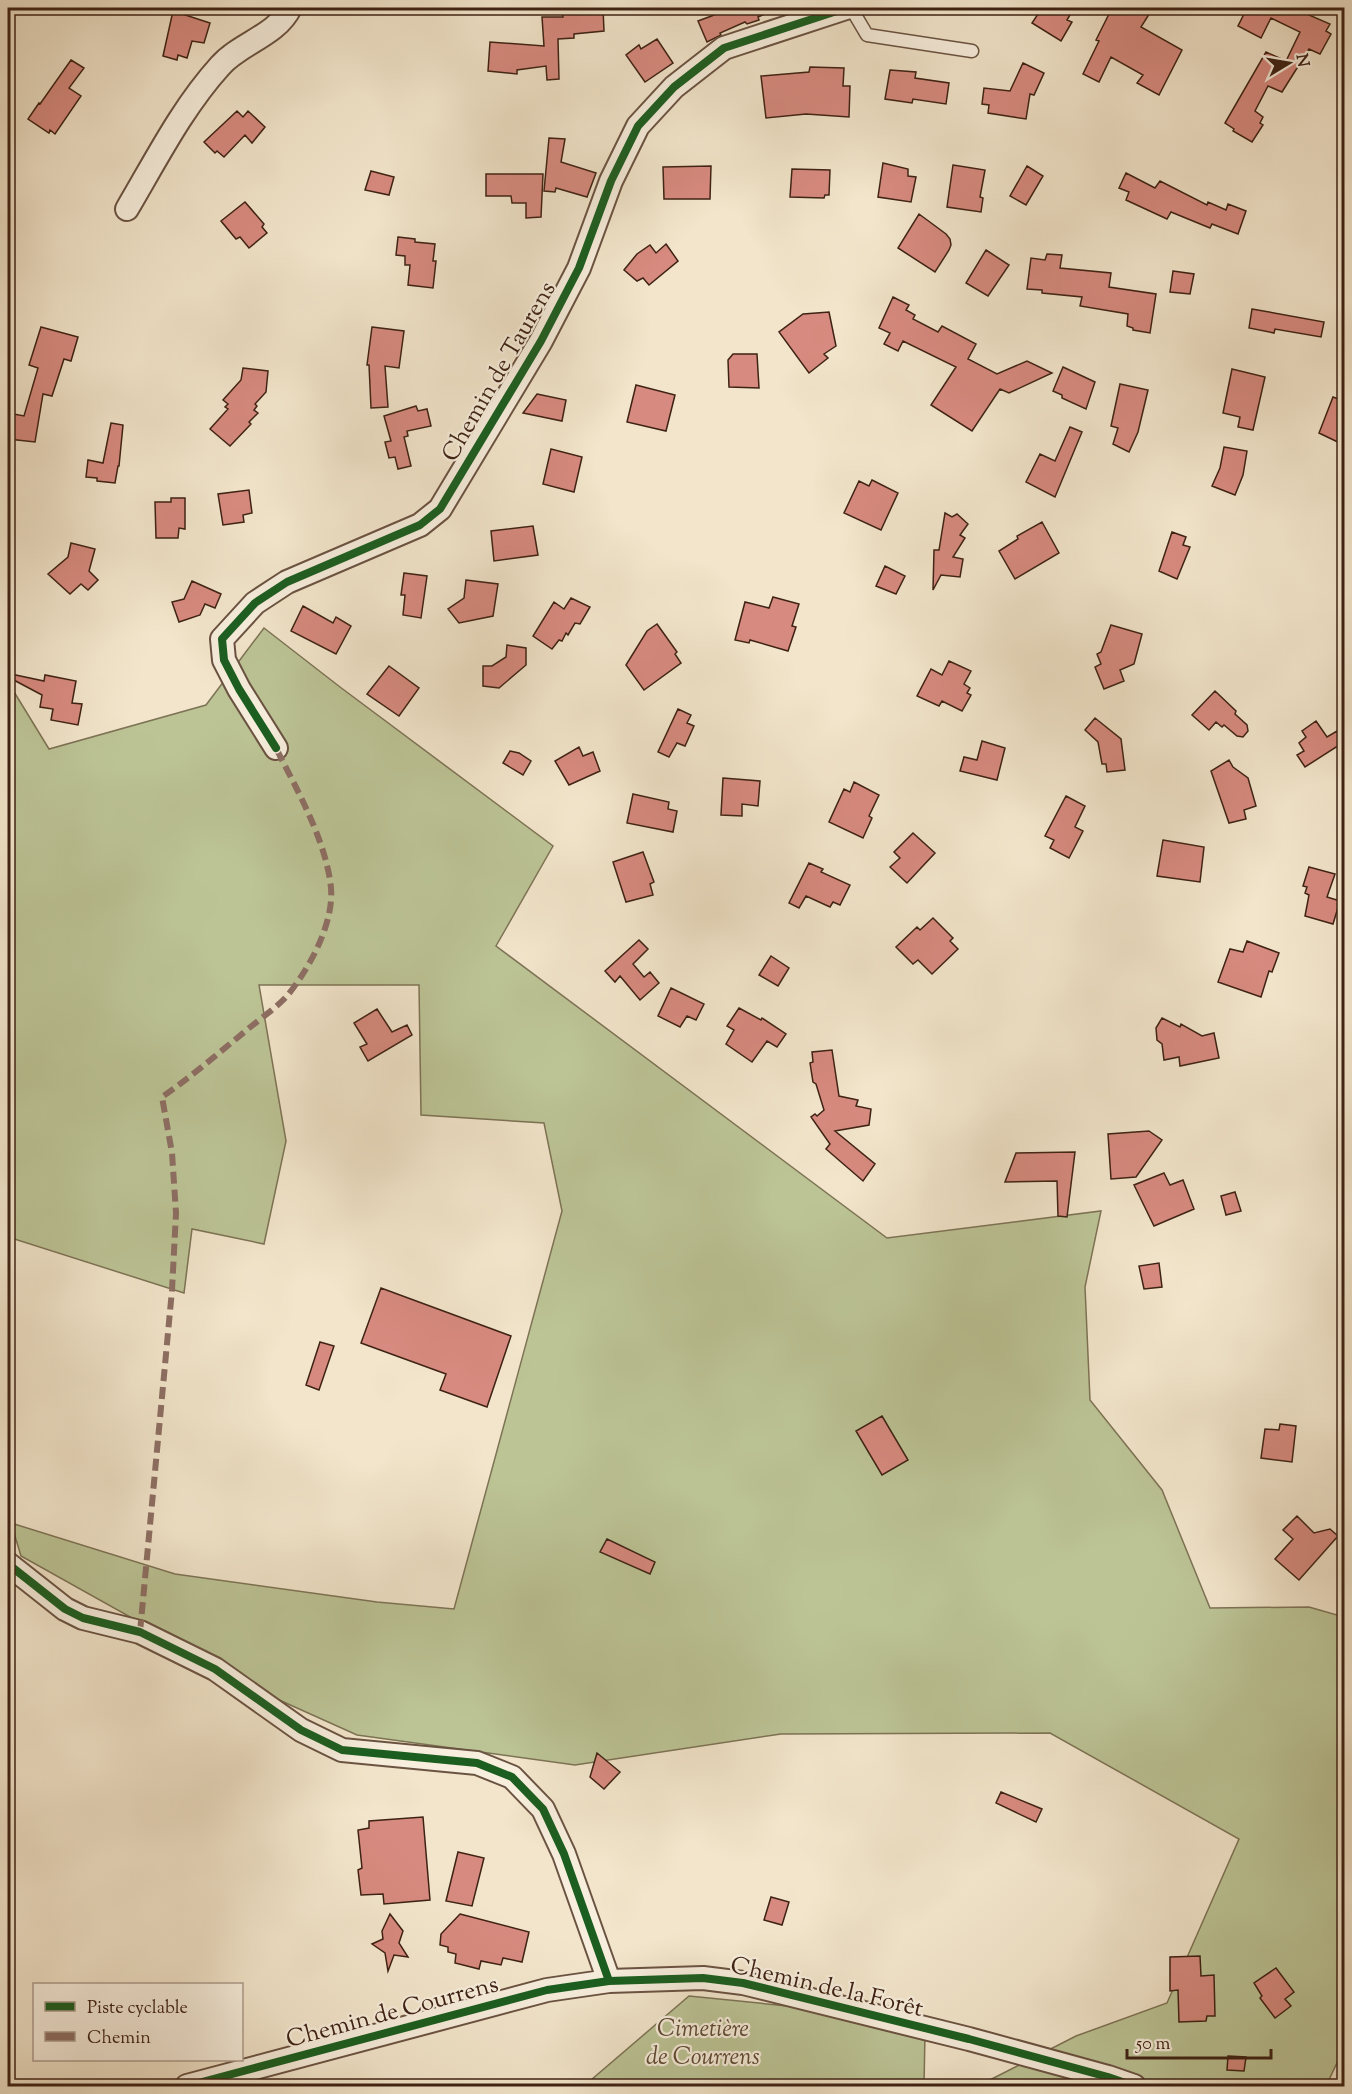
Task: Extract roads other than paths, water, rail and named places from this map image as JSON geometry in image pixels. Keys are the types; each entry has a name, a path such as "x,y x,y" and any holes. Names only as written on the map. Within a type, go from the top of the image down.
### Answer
{"street":[{"path":"127,209 189,104 215,72 234,54 272,29 286,16 290,8"},
{"name":"Chemin de Taurens","path":"276,748 239,689 224,660 222,639 255,603 287,582 420,525 440,509 541,341 579,268 611,181 638,126 657,104 674,87 724,48 846,8"},
{"path":"8,1564 65,1609 83,1618 140,1632 216,1669 301,1730 342,1750 477,1763 512,1777 543,1809 564,1854 609,1981"},
{"name":"Chemin de la Forêt","path":"609,1981 703,1978 743,1983 969,2039 1134,2086"},
{"name":"Chemin de Courrens","path":"187,2086 546,1990 609,1981"}],"lane":[{"path":"851,8 867,35 972,51"}],"park label":[{"name":"Cimetière de Courrens","path":"703,2042"}]}
